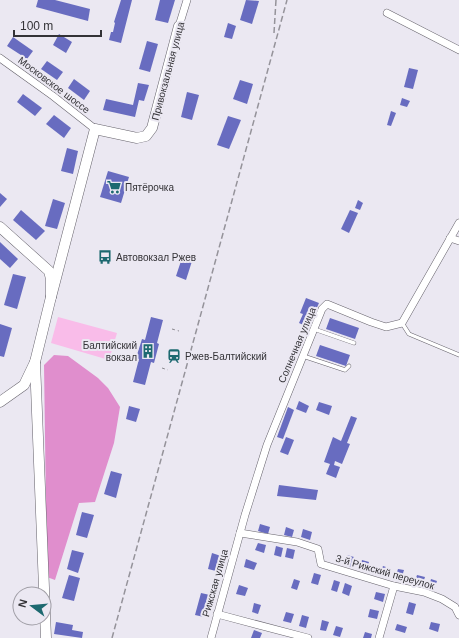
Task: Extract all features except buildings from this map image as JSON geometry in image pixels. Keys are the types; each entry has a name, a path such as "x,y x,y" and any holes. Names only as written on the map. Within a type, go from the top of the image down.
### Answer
{"street":[{"name":"Привокзальная улица","path":"96,130 137,138 143,137 149,133 155,118 186,0"},
{"path":"387,13 459,50"},
{"name":"Московское шоссе","path":"0,58 53,96 96,130"},
{"path":"0,402 24,385 35,362 96,130"},
{"path":"402,323 459,223"},
{"path":"0,227 49,271 52,297"},
{"path":"450,238 459,242"},
{"path":"34,258 51,267 54,267 61,261"},
{"name":"Солнечная улица","path":"240,533 267,445 322,309 327,304 371,322 386,326 402,323"},
{"path":"35,362 46,638"},
{"name":"3-й Рижский переулок","path":"240,533 297,542 318,550 321,564 394,586 424,592 442,599 455,607 459,614"},
{"name":"Рижская улица","path":"210,638 240,533"},
{"path":"379,638 394,586"},
{"path":"217,614 308,638"}],"lane":[{"path":"402,323 409,334 459,355"},
{"path":"314,329 354,343"},
{"path":"303,356 345,370 349,366"}],"path":[{"path":"172,330 179,331"},
{"path":"162,368 168,370"}],"shaded area":[{"path":"58,317 117,333 109,360 51,343"},
{"path":"54,355 68,356 98,378 108,388 120,407 114,443 95,502 79,503 55,580 47,577 44,365"}],"railway":[{"path":"274,33 276,0"},
{"path":"112,638 287,0"}],"place":[{"name":"Пятёрочка","path":"114,187"},
{"name":"Автовокзал Ржев","path":"105,257"},
{"name":"Балтийский вокзал","path":"148,351"},
{"name":"Ржев-Балтийский","path":"174,356"}]}
